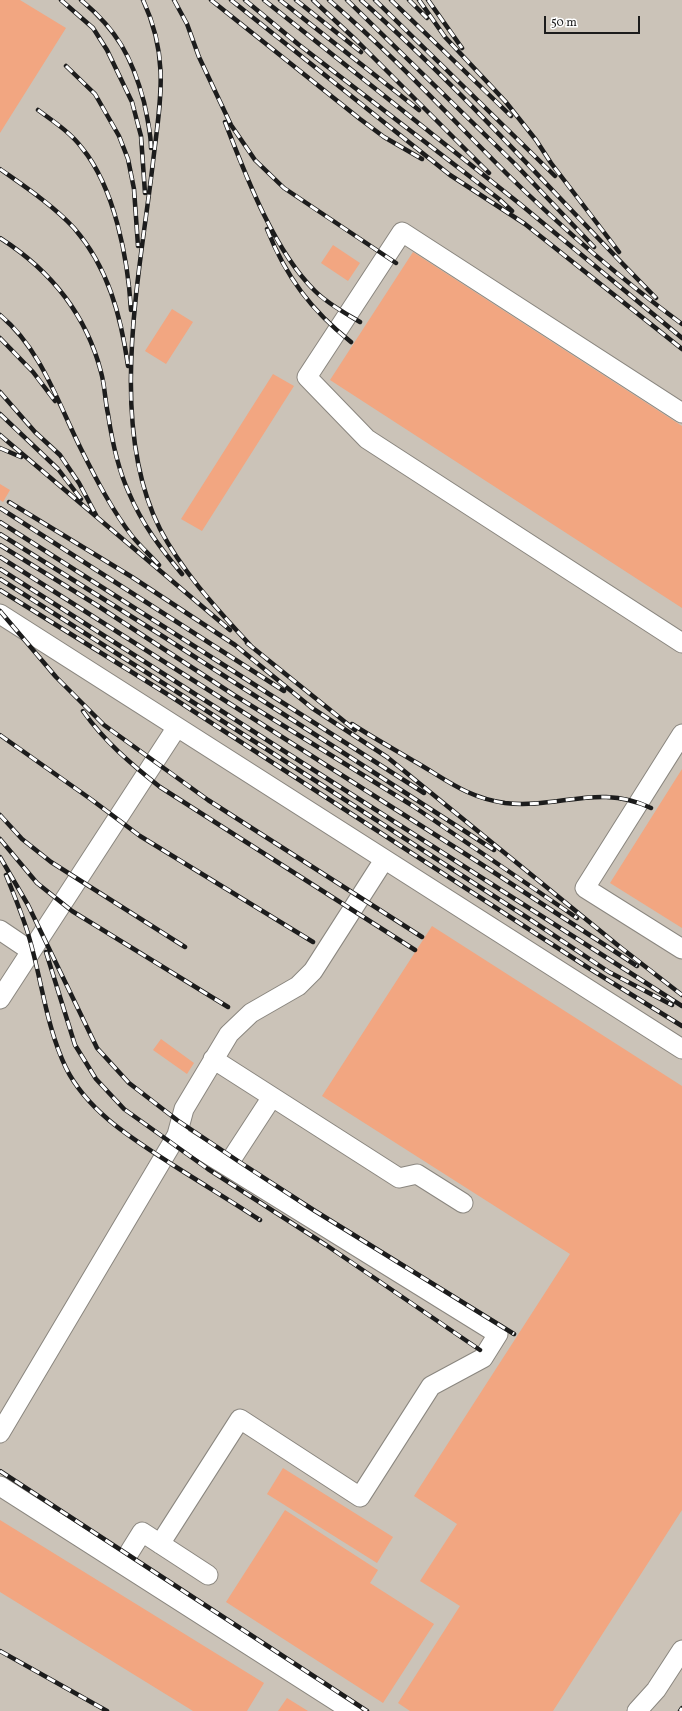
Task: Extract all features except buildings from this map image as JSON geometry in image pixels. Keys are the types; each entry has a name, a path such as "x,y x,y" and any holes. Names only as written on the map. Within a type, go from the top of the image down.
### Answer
{"lane":[{"path":"682,413 402,232 307,377 367,439 682,643"},
{"path":"0,614 682,1049"},
{"path":"0,999 177,727"},
{"path":"682,734 585,888 682,949"},
{"path":"0,1433 177,1136 184,1109 229,1034 251,1013 298,986 313,971 384,860"},
{"path":"0,930 31,950"},
{"path":"213,1059 399,1178 417,1174 463,1203"},
{"path":"227,1166 272,1097"},
{"path":"160,1544 240,1420 360,1496 432,1386 483,1358 498,1334 177,1136"},
{"path":"0,1486 352,1711"},
{"path":"122,1564 142,1532 208,1574"},
{"path":"637,1711 656,1690 682,1650"}],"shaded area":[{"path":"0,0 682,0 682,1711 0,1711"}],"railway":[{"path":"61,0 93,28 107,50 132,102 141,136 145,193"},
{"path":"81,0 94,11 122,45 134,71 144,102 150,131 151,148"},
{"path":"143,0 157,41 161,80 158,120 141,252 132,348 131,397 135,443 144,488 160,529 169,545 190,576 251,646"},
{"path":"174,0 187,24 199,57 231,125 255,160 284,188 396,263"},
{"path":"211,0 360,119 384,137 422,159"},
{"path":"231,0 450,175 525,224 682,349"},
{"path":"245,0 298,44 499,199 512,211"},
{"path":"264,0 520,204 682,338"},
{"path":"280,0 419,110"},
{"path":"296,0 361,52"},
{"path":"313,0 356,40 489,173"},
{"path":"329,0 398,63 507,174 549,213 614,271 682,324"},
{"path":"347,0 515,164 594,247"},
{"path":"361,0 400,35 475,109 656,298"},
{"path":"375,0 555,176"},
{"path":"391,0 511,116"},
{"path":"409,0 427,18"},
{"path":"419,0 445,37 505,101 536,140 551,163 619,252"},
{"path":"428,0 462,48"},
{"path":"66,66 95,94 119,136 128,159 134,189 138,246"},
{"path":"38,110 73,137 93,164 103,183 118,225 123,247 131,310"},
{"path":"225,122 262,212 287,255 300,274 320,296 360,322"},
{"path":"0,169 57,212 74,228 86,243 96,259 111,293 117,311 128,366"},
{"path":"267,229 274,246 301,292 324,318 351,342"},
{"path":"0,238 35,264 50,279 64,295 86,331 101,372 114,445 125,484 146,526 159,546 182,574"},
{"path":"0,315 27,344 38,360 92,472 118,516 135,540 159,565"},
{"path":"0,338 33,372 55,401"},
{"path":"0,392 35,432 60,455 79,483 96,515"},
{"path":"0,414 58,469 81,499"},
{"path":"0,435 230,630"},
{"path":"0,448 21,457"},
{"path":"9,502 132,577 235,645 312,708 387,757 620,947 682,995"},
{"path":"0,508 284,691"},
{"path":"0,522 424,793"},
{"path":"0,534 164,637 494,850"},
{"path":"0,545 95,604 234,695 413,806 577,918"},
{"path":"0,557 478,862 637,966"},
{"path":"0,569 682,1006"},
{"path":"0,579 271,752 609,972 672,1005"},
{"path":"0,590 167,694 587,967 682,1026"},
{"path":"0,611 56,677 104,725 208,800 422,937"},
{"path":"247,643 355,730"},
{"path":"83,711 118,752 160,787 415,950"},
{"path":"352,724 456,786 467,792 491,800 505,803 525,804 596,797 632,801 651,808"},
{"path":"0,735 140,836 313,942"},
{"path":"0,815 22,839 51,862 185,947"},
{"path":"0,839 37,883 72,911 228,1007"},
{"path":"0,857 28,905 97,1048 129,1083 177,1120 238,1161 315,1211 514,1334"},
{"path":"6,875 29,937 49,1020 59,1052 75,1084 99,1111 127,1134 260,1220"},
{"path":"46,952 75,1045 96,1079 124,1109 208,1169 326,1245 480,1350"},
{"path":"0,1471 367,1711"},
{"path":"0,1651 107,1711"}]}
